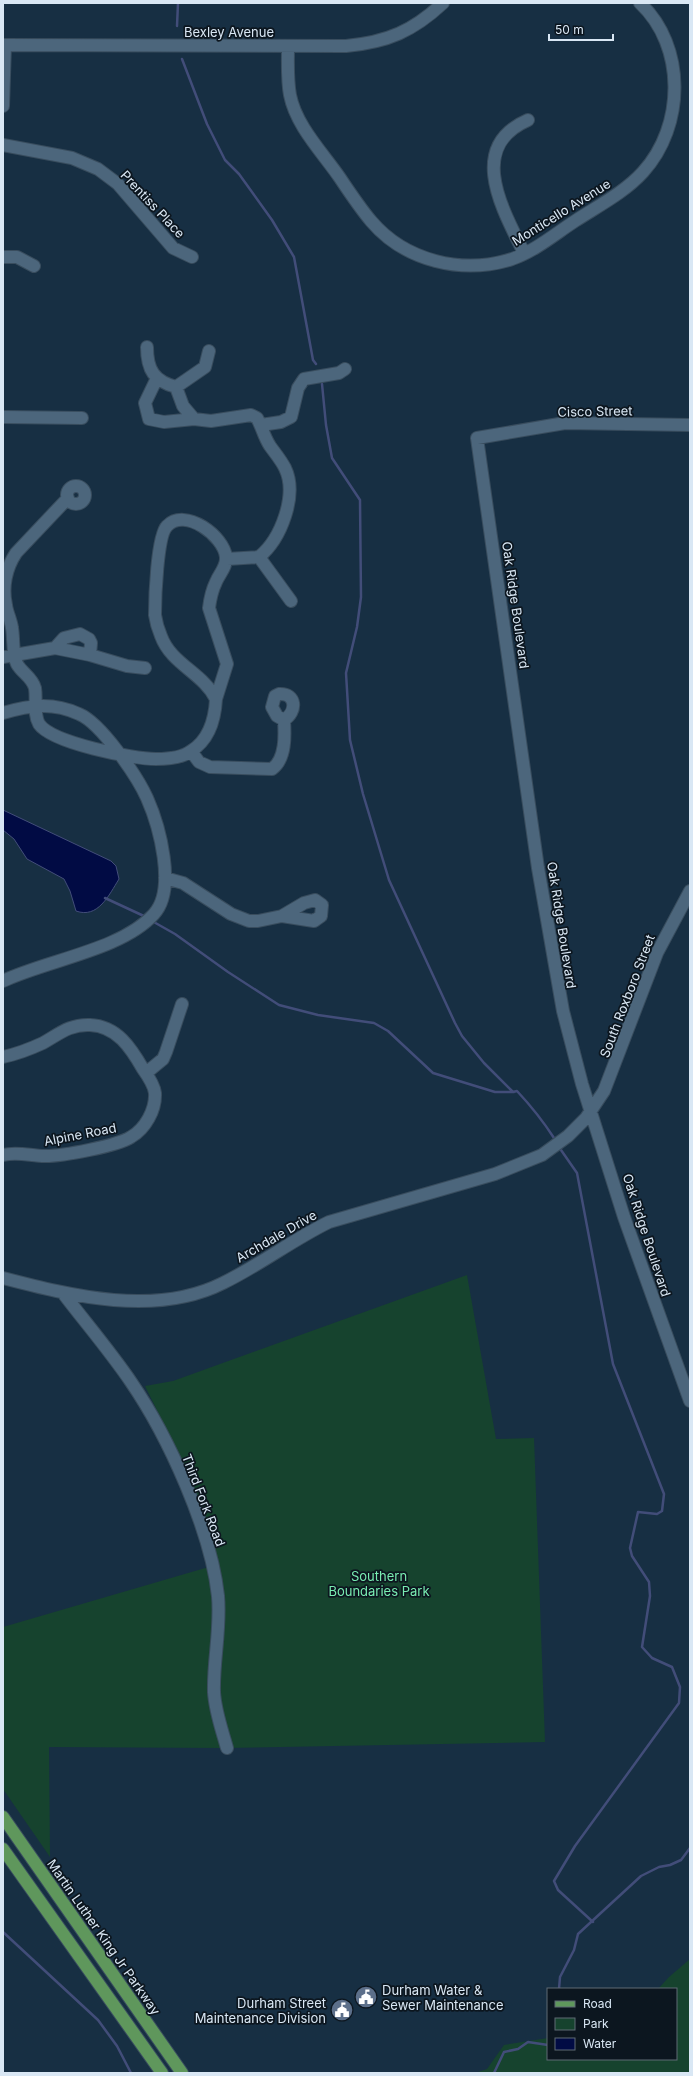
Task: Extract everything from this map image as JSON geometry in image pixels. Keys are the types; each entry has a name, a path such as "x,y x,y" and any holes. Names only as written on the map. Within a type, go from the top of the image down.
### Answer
{"main road":[{"name":"Martin Luther King Jr Parkway","path":"3,1817 182,2073"},
{"path":"3,1849 162,2073"}],"street":[{"name":"Bexley Avenue","path":"4,45 346,46 368,44 389,39 410,30 428,17 443,3"},
{"name":"Monticello Avenue","path":"288,46 290,96 306,130 361,208 382,232 410,252 446,263 475,265 492,264 524,253 636,179 655,156 670,124 674,96 673,65 666,40 653,18 640,3"},
{"path":"3,106 4,45"},
{"path":"524,253 498,196 493,170 497,152 505,134 514,126 528,120"},
{"name":"Prentiss Place","path":"3,146 72,158 98,169 118,184 173,248 192,257"},
{"path":"3,257 17,257 34,266"},
{"path":"147,347 149,368 157,378 176,387 183,406 194,419"},
{"path":"176,387 205,367 209,351"},
{"path":"260,425 281,422 291,417 298,388 304,379 339,373 345,369"},
{"path":"157,378 145,403 149,419 164,422 194,419 211,421 251,415 257,418 269,445 286,469 289,498 282,524 270,547 259,557 227,559"},
{"path":"3,417 82,418"},
{"name":"Cisco Street","path":"477,438 565,423 690,425"},
{"name":"Oak Ridge Boulevard","path":"477,438 538,868 571,1047 624,1217 690,1401"},
{"path":"9,656 12,628 4,596 7,560 68,498"},
{"path":"9,656 31,678 35,688 36,713 39,724 47,731 61,738 118,754 155,759 168,759 191,751 205,736 212,725 216,699 227,664 209,608 216,582 227,559 222,543 216,536 192,521 172,521 165,528 161,540 156,586 156,617 161,638 174,657 206,682 216,699"},
{"path":"259,557 291,601"},
{"path":"55,648 64,638 80,634 89,639 91,643 90,655"},
{"path":"9,656 34,650 55,648 90,655 109,662 145,668"},
{"path":"3,713 36,705 56,706 80,714 97,726 118,754 147,798 158,828 164,862 165,878 159,908 155,914 120,938 3,981"},
{"path":"191,751 200,762 210,768 272,769 277,765 283,750 284,720"},
{"path":"165,878 183,883 240,918 258,921 282,916"},
{"name":"South Roxboro Street","path":"591,1111 610,1078 657,953 690,891"},
{"path":"146,1073 163,1059 182,1004"},
{"name":"Alpine Road","path":"3,1057 25,1051 72,1026 92,1025 107,1028 121,1037 132,1050 146,1073 155,1094 153,1109 145,1124 132,1136 115,1143 56,1156 3,1155"},
{"name":"Archdale Drive","path":"3,1278 89,1298 132,1301 178,1298 209,1290 224,1283 329,1222 480,1178 529,1161 560,1142 591,1111"},
{"name":"Third Fork Road","path":"63,1293 136,1390 178,1469 198,1518 212,1560 218,1595 219,1621 214,1692 227,1748"}],"green space":[{"name":"Southern Boundaries Park","path":"467,1275 496,1439 534,1438 545,1742 223,1748 49,1747 50,1857 3,1789 3,1627 219,1564 187,1471 145,1386 173,1381"},
{"path":"690,1959 690,2073 475,2073 487,2069 504,2045 547,2038 547,2060 677,2060 677,1988 659,1988"}],"water":[{"path":"3,810 111,861 116,866 119,879 107,898 97,909 84,913 76,911 70,891 64,879 27,859 14,839 3,830"}],"waterway":[{"path":"177,26 178,3"},
{"path":"182,59 207,124 225,160 239,174 272,220 294,257 313,360 316,364"},
{"path":"322,384 326,425 332,458 360,500 361,597 357,627 346,673 350,740 363,794 389,880 462,1036 484,1063 513,1092 517,1091 532,1108 554,1138"},
{"path":"105,898 146,917"},
{"path":"152,921 175,934 228,972 279,1005 318,1015 374,1023 388,1031 433,1073 495,1092 514,1092"},
{"path":"561,1150 577,1173 613,1364 664,1494 662,1511 657,1514 638,1512 630,1548 632,1556 649,1582 650,1596 642,1647 652,1658 672,1667 680,1687 679,1703 575,1846 554,1881 558,1890 593,1922"},
{"path":"559,1988 560,1977 574,1950 578,1934 641,1876 659,1867 670,1865 681,1860 690,1848"},
{"path":"3,1932 98,2020 117,2046 131,2073"},
{"path":"494,2073 504,2052 518,2049 528,2042 547,2045"}],"place":[{"name":"Durham Water & Sewer Maintenance","path":"366,1997"},
{"name":"Durham Street Maintenance Division","path":"342,2010"}]}
